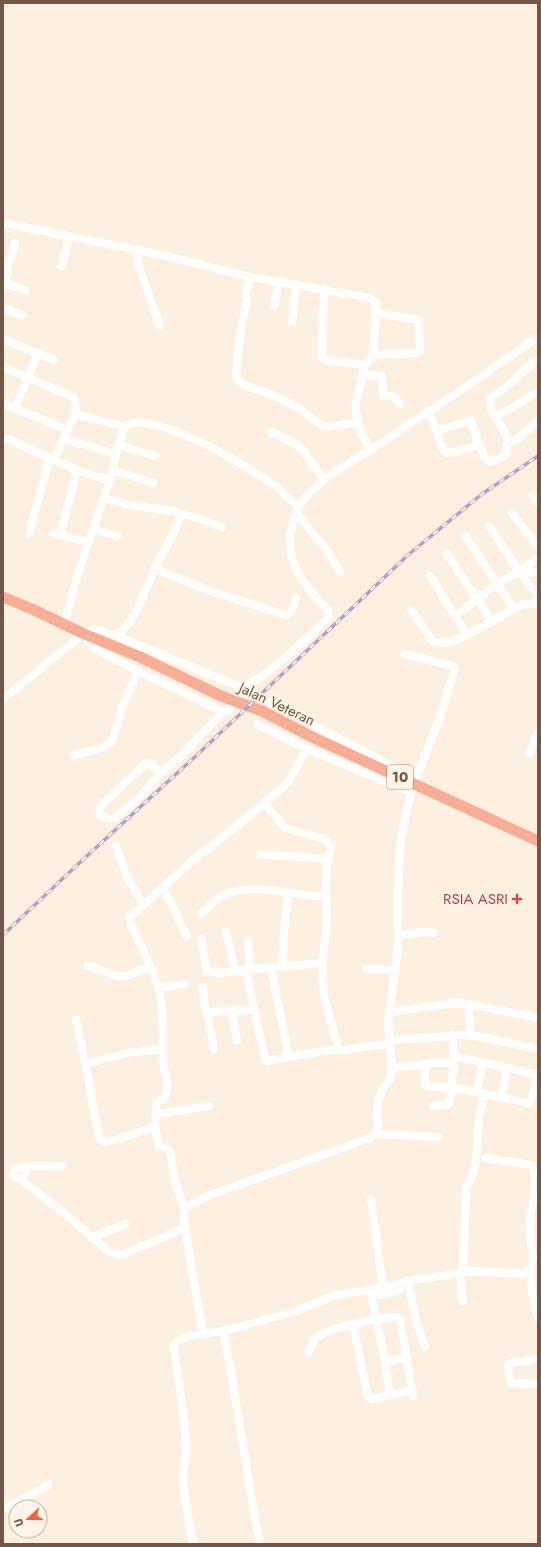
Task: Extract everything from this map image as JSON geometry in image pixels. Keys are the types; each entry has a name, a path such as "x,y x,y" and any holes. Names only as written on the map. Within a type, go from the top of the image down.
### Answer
{"highway":[{"name":"Jalan Veteran","path":"3,597 140,657 221,696 262,712 414,785 538,841"}],"street":[{"path":"3,223 167,256 250,277 371,298 376,303 373,355 365,365 355,406 362,435 371,450"},
{"path":"62,266 69,237"},
{"path":"15,242 11,259 7,262 8,271 4,285 25,290"},
{"path":"139,250 137,255 138,264 160,326"},
{"path":"250,277 240,335 236,375 238,380 241,384 260,389 296,407 322,426 326,427 358,422"},
{"path":"274,306 279,281"},
{"path":"292,322 296,284"},
{"path":"324,289 322,357 325,360 365,365"},
{"path":"3,308 22,315"},
{"path":"373,355 418,353 420,350 419,320 376,313"},
{"path":"160,774 151,763 146,763 99,809 101,816 110,819 116,817 142,794 160,774 181,756 223,712 229,710 240,695 243,688 261,677 283,660 325,621 328,616 328,610 303,582 293,562 290,538 298,510 324,480 333,472 371,450 538,337"},
{"path":"3,339 54,360"},
{"path":"15,408 38,353"},
{"path":"510,442 491,409 490,398 509,385 538,358"},
{"path":"3,367 73,397 76,405 75,414 64,439 52,459 29,534"},
{"path":"362,375 383,377 383,395 394,396 400,404"},
{"path":"495,417 538,391"},
{"path":"3,403 67,430"},
{"path":"428,411 446,453 456,452 479,445"},
{"path":"75,414 124,427"},
{"path":"437,431 470,420 486,460 491,462 507,454 506,445 510,442 518,440 538,420"},
{"path":"64,624 88,542 94,529 110,481 124,427 129,424 151,424 167,428 195,440 233,459 280,489 298,510 340,572"},
{"path":"272,432 302,449 324,480"},
{"path":"3,437 77,470 110,481"},
{"path":"64,439 116,454"},
{"path":"119,445 155,456"},
{"path":"77,470 56,534 88,542"},
{"path":"113,470 153,483"},
{"path":"104,498 134,506 168,510 222,527"},
{"path":"512,513 538,547"},
{"path":"116,636 129,624 176,528 181,514"},
{"path":"489,526 522,570 538,596"},
{"path":"94,529 117,536"},
{"path":"465,536 514,609"},
{"path":"447,554 492,622"},
{"path":"455,616 498,584 522,570 538,558"},
{"path":"155,569 210,590 286,615 289,614 292,609 296,598"},
{"path":"522,570 538,573"},
{"path":"430,576 467,635"},
{"path":"411,610 432,640 435,642 444,643 452,642 467,635 523,604 538,603"},
{"path":"3,699 85,634 100,630 243,688"},
{"path":"85,634 92,646 138,671 223,712"},
{"path":"376,1134 378,1126 377,1104 382,1090 390,1079 392,1068 389,1042 389,1012 396,970 399,935 398,897 400,852 414,785 440,717 454,669 452,666 405,654"},
{"path":"74,755 100,749 112,741 125,701 138,671"},
{"path":"270,702 356,747 414,785"},
{"path":"257,724 307,749 414,785"},
{"path":"529,753 538,733"},
{"path":"204,1334 185,1228 184,1209 174,1176 170,1152 168,1149 159,1146 156,1127 156,1104 165,1097 168,1085 164,1069 162,1049 163,1029 159,988 130,921 130,917 143,903 264,803 289,780 307,749"},
{"path":"264,803 285,828 325,839 330,843 331,851 328,859 326,885 327,927 322,963 324,995 339,1050"},
{"path":"116,846 130,882 143,903"},
{"path":"261,854 328,859"},
{"path":"162,888 170,899 187,937"},
{"path":"201,914 214,901 230,892 250,890 326,897"},
{"path":"283,967 284,932 288,894"},
{"path":"226,932 250,985 254,1010 266,1060 269,1061 328,1050 346,1050 389,1042 452,1035 482,1037 538,1049"},
{"path":"399,935 424,932 434,933"},
{"path":"201,939 207,971 219,973 322,963"},
{"path":"242,970 248,942"},
{"path":"87,965 117,976 126,976 150,967"},
{"path":"271,968 289,1057"},
{"path":"366,969 396,970"},
{"path":"159,988 185,984"},
{"path":"203,987 204,1004 214,1049"},
{"path":"389,1012 454,1003 468,1004 538,1018"},
{"path":"468,1004 471,1036"},
{"path":"231,1010 237,1040"},
{"path":"207,1012 254,1010"},
{"path":"76,1019 86,1064 92,1105 101,1140 107,1142 156,1127"},
{"path":"433,1106 448,1104 452,1088 454,1059 452,1035"},
{"path":"86,1064 128,1053 162,1049"},
{"path":"392,1068 454,1059 483,1062 538,1074 531,1101 529,1103 481,1093 426,1085 425,1064"},
{"path":"463,1301 462,1273 466,1189 474,1171 477,1152 483,1062"},
{"path":"501,1098 508,1068"},
{"path":"156,1114 209,1106"},
{"path":"184,1209 205,1197 370,1138 376,1134 438,1137"},
{"path":"371,1293 408,1281 462,1273 485,1271 523,1274 531,1266 536,1257 530,1236 535,1206 536,1179 534,1169 531,1165 486,1158"},
{"path":"62,1166 33,1166 16,1168 13,1171 13,1175 14,1177 22,1180 64,1212 92,1238 108,1250 118,1255 126,1253 185,1228"},
{"path":"22,1180 25,1174 25,1167"},
{"path":"371,1199 383,1288"},
{"path":"92,1238 125,1224"},
{"path":"531,1266 532,1293 538,1318"},
{"path":"408,1281 416,1321 425,1347"},
{"path":"193,1544 184,1494 183,1473 186,1452 185,1428 174,1346 177,1341 223,1331 294,1312 335,1295 400,1290"},
{"path":"371,1293 385,1361 390,1395"},
{"path":"308,1353 314,1340 318,1337 353,1324 376,1319 399,1318 413,1393 390,1395 372,1399 366,1395 353,1324"},
{"path":"223,1331 234,1382 248,1485 260,1544"},
{"path":"385,1361 407,1358"},
{"path":"538,1360 510,1363 508,1366 511,1384 538,1383"},
{"path":"3,1509 48,1485"}],"railway":[{"path":"3,935 198,754 408,555 482,494 538,456"}],"place":[{"name":"RSIA ASRI","path":"517,899"}]}
